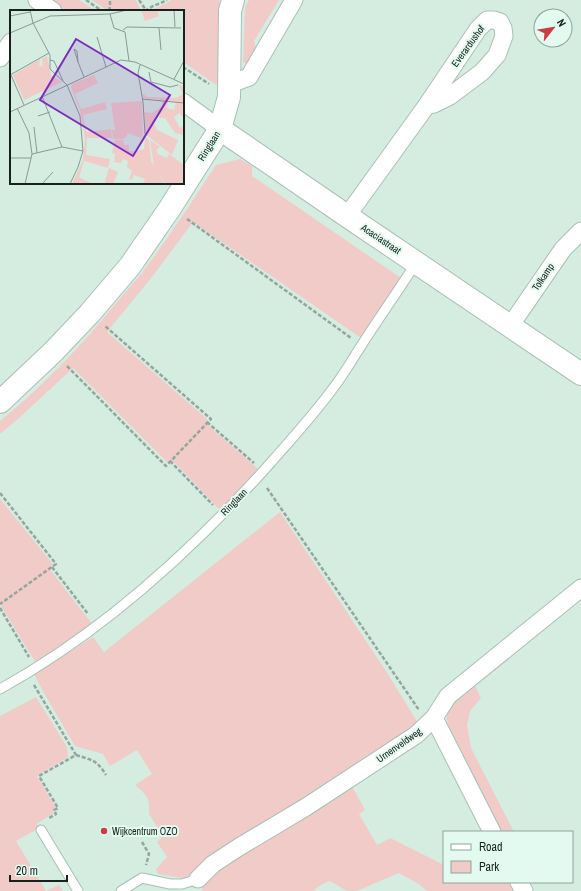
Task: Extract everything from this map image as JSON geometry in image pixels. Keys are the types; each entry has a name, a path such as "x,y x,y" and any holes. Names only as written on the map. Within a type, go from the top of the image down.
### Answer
{"street":[{"name":"Ringlaan","path":"0,402 53,352 90,313 130,266 170,208 220,128 229,90 230,11 233,0"},
{"path":"229,90 248,77 294,0"},
{"path":"36,4 51,10"},
{"name":"Everardushof","path":"347,216 427,105 478,29 487,20 500,22 503,28 504,36 497,55 482,72 450,96 434,104 427,105"},
{"path":"0,58 10,43"},
{"name":"Acaciastraat","path":"184,103 347,216 581,374"},
{"name":"Tolkamp","path":"510,326 563,249 581,231"},
{"name":"Urnenveldweg","path":"198,879 213,864 306,807 416,734 431,720 448,696 581,588"},
{"path":"431,720 491,831"}],"lane":[{"name":"Ringlaan","path":"0,689 27,674 97,626 187,549 222,515 303,426 334,386 416,263"},
{"path":"41,830 78,891"},
{"path":"121,891 142,878 170,884 182,884 198,879"}],"path":[{"path":"86,0 101,10"},
{"path":"109,10 110,0"},
{"path":"139,0 145,10"},
{"path":"147,10 167,0"},
{"path":"184,68 218,90 229,90"},
{"path":"170,208 362,345"},
{"path":"53,352 166,466 211,419 90,313"},
{"path":"207,422 261,473 431,720"},
{"path":"170,461 222,515"},
{"path":"0,493 56,564 0,604"},
{"path":"52,567 97,626"},
{"path":"0,608 36,668"},
{"path":"27,674 76,755 94,760 106,774"},
{"path":"41,830 38,824 56,814 54,810 58,808 39,776 76,755"},
{"path":"142,842 149,854 142,878"}],"green space":[{"path":"50,0 79,0 94,10 65,10"},
{"path":"92,0 136,0 141,10 107,10"},
{"path":"171,0 219,0 218,86 184,63 184,10 151,10"},
{"path":"249,0 279,0 254,41 257,51 248,65 243,62 245,7"},
{"path":"240,159 252,166 252,176 401,278 361,338 193,222 152,277 107,332 207,419 209,426 259,470 220,510 175,463 167,462 73,368 0,434 0,421 32,394 62,364 90,334 141,274 216,165"},
{"path":"0,499 52,563 51,571 93,625 36,663 0,605"},
{"path":"280,512 386,671 418,723 306,800 217,853 191,875 182,878 158,874 156,869 167,857 157,842 163,836 149,814 147,797 135,785 152,774 137,750 110,766 103,754 75,746 34,674 93,637 104,652"},
{"path":"473,682 481,698 470,711 467,725 471,748 513,831 497,831 454,744 449,730 447,716 450,706 456,697"},
{"path":"36,697 67,747 68,757 37,776 56,808 52,810 54,813 36,824 39,828 16,841 46,891 0,891 0,716"},
{"path":"352,786 365,810 359,814 377,845 390,838 443,864 443,883 514,883 518,891 427,891 419,884 399,873 357,891 347,891 330,881 322,884 313,891 202,891 204,883 214,870"},
{"path":"59,885 63,891 46,891"}],"place":[{"name":"Wijkcentrum OZO","path":"104,831"}]}
